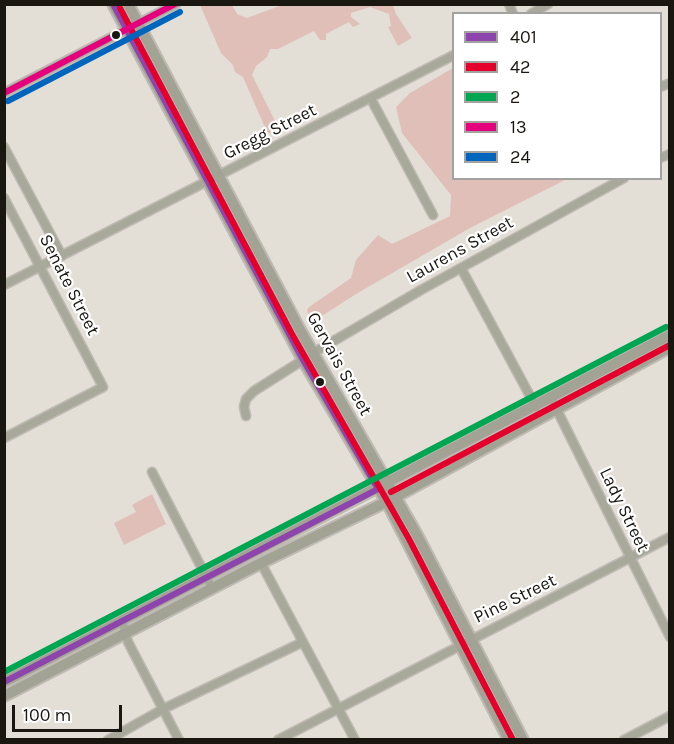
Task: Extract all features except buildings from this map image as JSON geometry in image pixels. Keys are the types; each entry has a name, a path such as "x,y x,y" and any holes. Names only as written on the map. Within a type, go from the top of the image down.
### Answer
{"main road":[{"name":"Gervais Street","path":"113,4 303,360 391,498 466,640 523,740"},
{"name":"Gervais Street","path":"128,4 383,486"},
{"path":"4,682 536,407 669,335"},
{"path":"4,696 391,498 669,347"},
{"name":"Gervais Street","path":"466,640 509,740"}],"street":[{"path":"4,93 176,4"},
{"path":"534,12 548,4"},
{"name":"Gregg Street","path":"4,285 452,56"},
{"path":"371,99 432,215"},
{"name":"Senate Street","path":"4,147 62,256"},
{"name":"Laurens Street","path":"313,353 620,180"},
{"name":"Senate Street","path":"4,198 103,387 4,438"},
{"path":"461,268 536,407"},
{"path":"246,416 244,407 246,399 254,391 303,360"},
{"name":"Lady Street","path":"551,398 669,637"},
{"path":"153,472 212,588"},
{"name":"Pine Street","path":"278,740 466,640 573,589 669,537"},
{"path":"261,563 356,740"},
{"path":"122,620 125,633 179,740"},
{"path":"108,740 163,709 303,642"},
{"path":"624,740 669,716"}],"shaded area":[{"path":"200,5 232,5 237,14 247,18 282,5 393,5 396,14 412,38 398,46 388,27 391,26 389,14 370,7 351,13 351,17 360,24 353,27 349,22 326,34 326,40 320,40 314,31 278,49 270,49 267,57 256,66 252,75 279,129 272,134 267,132 243,77 235,72 233,65 221,53"},
{"path":"452,69 452,180 565,180 470,228 356,294 311,323 307,310 309,307 351,278 356,260 378,235 392,244 450,216 451,195 402,133 396,107 410,93"},
{"path":"152,494 166,524 124,545 114,523 136,512 132,505"}],"transit line":[{"name":"401","path":"4,682 378,489 303,360 113,4"},
{"name":"13","path":"4,93 175,4"},
{"name":"42","path":"120,8 292,334 409,539 513,740"},
{"name":"24","path":"8,101 180,12"},
{"name":"2","path":"4,672 666,327"},
{"name":"42","path":"391,492 670,345"}]}
